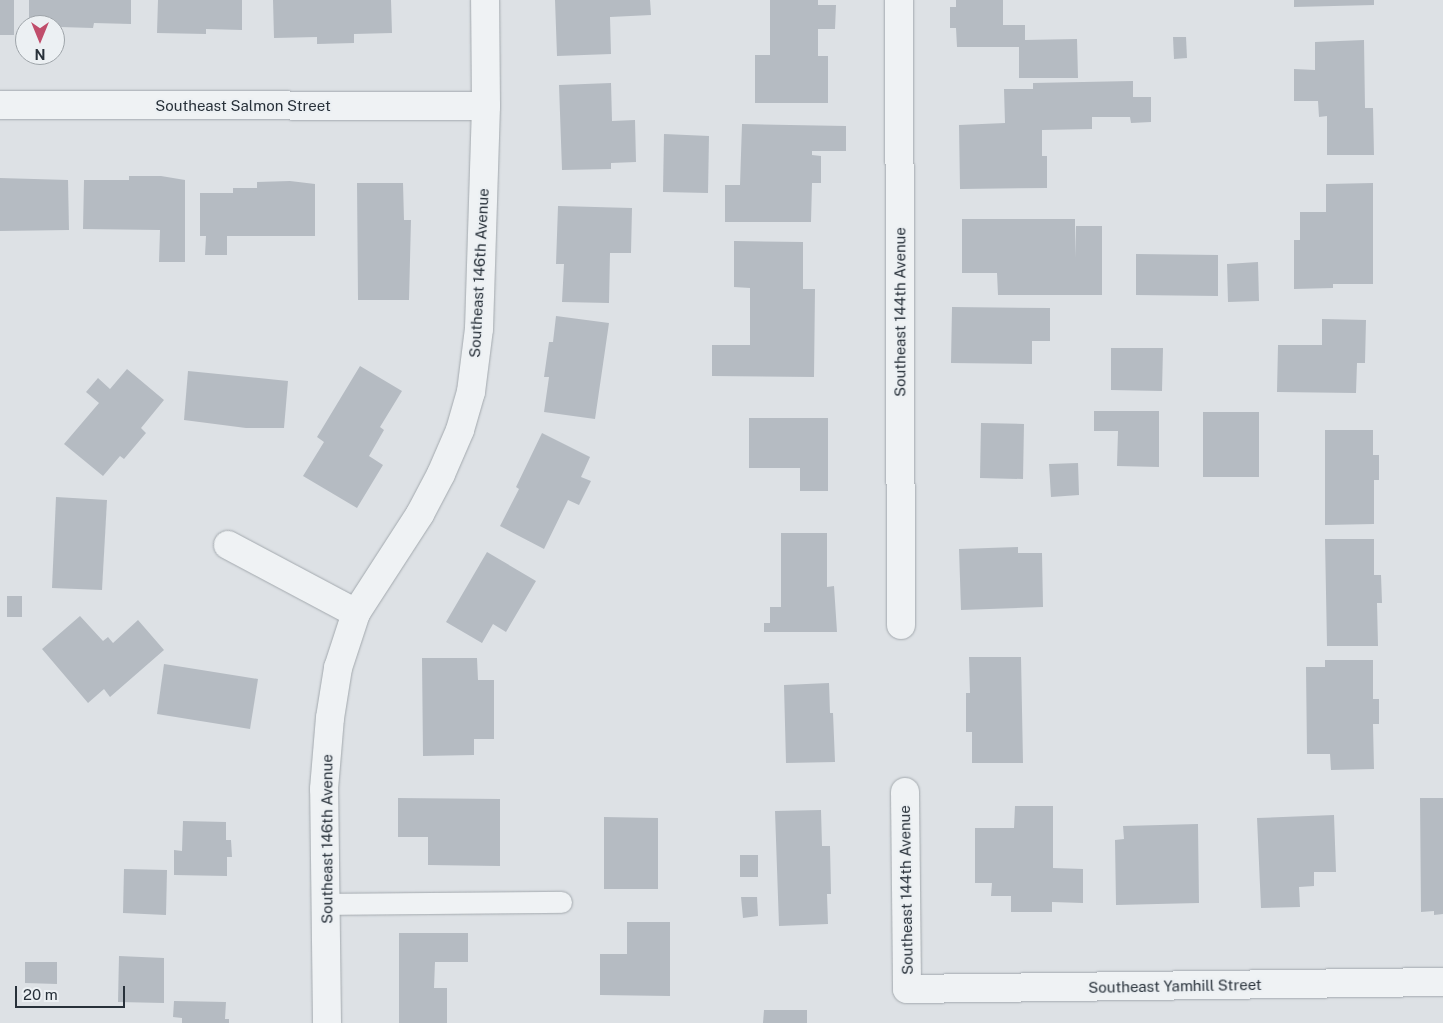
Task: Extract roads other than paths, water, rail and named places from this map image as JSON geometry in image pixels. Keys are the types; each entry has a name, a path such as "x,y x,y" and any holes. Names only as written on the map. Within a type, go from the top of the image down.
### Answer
{"street":[{"name":"Southeast 146th Avenue","path":"326,1023 324,789 330,718 338,668 356,613 420,514 442,474 460,430 472,392 479,329 486,106 485,0"},
{"name":"Southeast 144th Avenue","path":"899,0 901,625"},
{"name":"Southeast Salmon Street","path":"0,105 486,106"},
{"path":"228,545 356,613"},
{"name":"Southeast 144th Avenue","path":"905,792 907,989"},
{"name":"Southeast Yamhill Street","path":"907,989 1443,982"}],"lane":[{"path":"326,904 561,902"}]}
